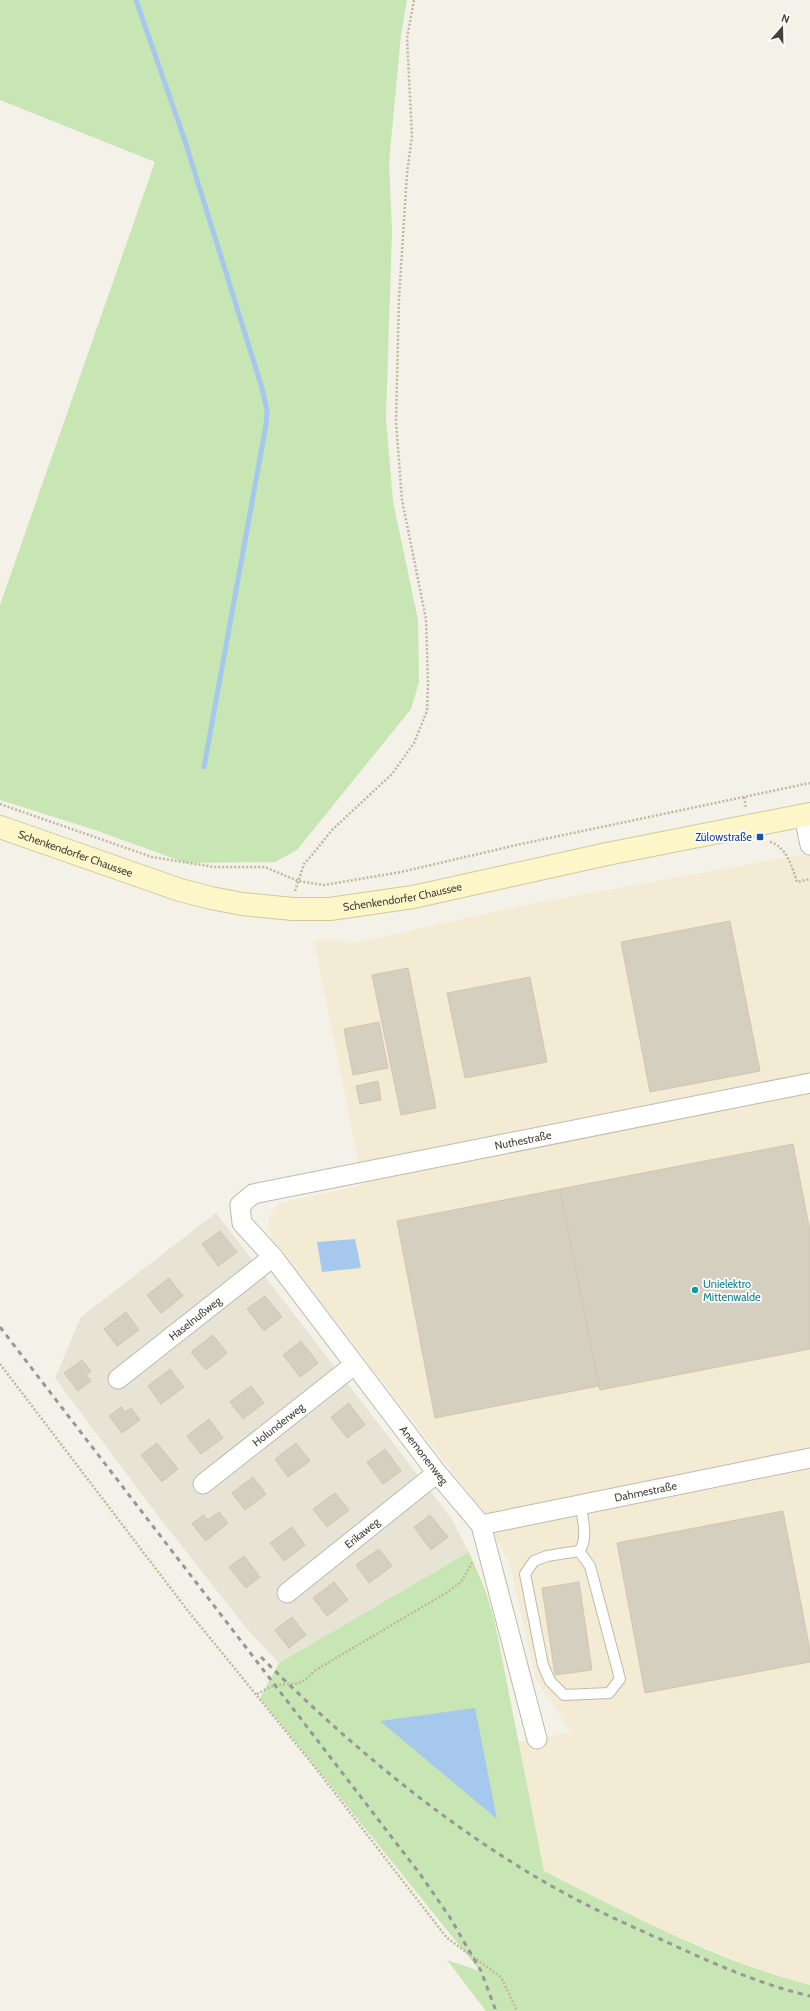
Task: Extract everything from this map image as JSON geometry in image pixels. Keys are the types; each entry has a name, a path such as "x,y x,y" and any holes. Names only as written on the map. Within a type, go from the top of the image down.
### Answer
{"main road":[{"name":"Schenkendorfer Chaussee","path":"0,827 180,890 242,904 301,909 330,909 413,897 807,815"}],"street":[{"path":"807,815 810,845"},
{"name":"Nuthestraße","path":"240,1206 253,1194 810,1083"},
{"name":"Anemonenweg","path":"240,1206 242,1223 273,1257 437,1473 481,1525 537,1739"},
{"name":"Haselnußweg","path":"118,1379 273,1257"},
{"name":"Holunderweg","path":"203,1484 354,1365"},
{"name":"Dahmestraße","path":"481,1525 810,1458"},
{"name":"Erikaweg","path":"287,1593 437,1473"}],"lane":[{"path":"579,1551 590,1566 620,1679 609,1693 564,1695 550,1681 543,1665 525,1574 534,1561 547,1556 579,1551 584,1545 580,1505"}],"path":[{"path":"299,876 304,864 332,830 392,774 414,743 426,711 428,683 426,620 402,500 396,422 399,299 406,180 412,136 407,38 414,0"},
{"path":"0,804 152,857 214,867 265,867 298,880 324,885 401,872 810,782"},
{"path":"744,797 750,826"},
{"path":"765,841 779,846 785,854 797,882 810,879"},
{"path":"0,1364 188,1611 256,1694 447,1938 500,1977 517,2011"},
{"path":"256,1694 277,1685 289,1686 302,1683 314,1671 446,1593 461,1582 472,1562 489,1555"}],"shaded area":[{"path":"810,853 810,1985 773,1975 656,1928 544,1871 518,1743 571,1732 536,1679 509,1561 468,1492 273,1240 268,1228 269,1217 277,1205 363,1185 314,941 340,940 351,944 525,905"},
{"path":"216,1213 451,1518 469,1552 279,1663 247,1629 159,1517 55,1378 81,1317"}],"green space":[{"path":"0,0 407,0 401,35 389,162 392,231 386,418 393,501 418,620 419,682 411,709 297,850 275,862 186,863 95,830 0,800 0,605 155,162 0,100"},
{"path":"469,1552 486,1592 495,1623 544,1871 674,1936 741,1963 810,1985 810,2011 486,2011 447,1960 480,1971 260,1698 279,1663"}],"water":[{"path":"355,1239 361,1268 322,1272 317,1242"},
{"path":"475,1708 497,1819 380,1721"}],"building":[{"path":"730,921 760,1071 650,1092 621,942"},
{"path":"408,968 436,1108 401,1115 372,975"},
{"path":"530,977 547,1062 465,1078 447,993"},
{"path":"379,1022 388,1068 353,1075 344,1029"},
{"path":"378,1081 381,1100 360,1104 356,1086"},
{"name":"Unielektro Mittenwalde","path":"793,1144 810,1231 810,1349 600,1390 560,1189"},
{"path":"560,1189 599,1386 435,1418 397,1221"},
{"path":"220,1231 237,1252 218,1266 202,1244"},
{"path":"169,1278 183,1296 161,1313 147,1295"},
{"path":"265,1296 282,1317 264,1331 247,1309"},
{"path":"126,1312 139,1330 117,1346 104,1329"},
{"path":"213,1335 227,1353 206,1370 191,1352"},
{"path":"301,1341 318,1363 300,1377 283,1355"},
{"path":"82,1360 91,1371 86,1375 91,1381 78,1391 64,1373"},
{"path":"170,1369 184,1387 161,1404 148,1386"},
{"path":"251,1386 264,1403 243,1419 230,1402"},
{"path":"349,1403 365,1425 347,1438 331,1417"},
{"path":"121,1407 125,1412 131,1408 140,1420 122,1433 109,1416"},
{"path":"209,1419 223,1438 201,1454 187,1436"},
{"path":"157,1443 178,1469 162,1482 141,1455"},
{"path":"296,1443 310,1461 288,1477 275,1459"},
{"path":"385,1449 401,1471 383,1484 367,1462"},
{"path":"253,1477 266,1494 245,1510 232,1493"},
{"path":"335,1493 349,1510 327,1527 313,1509"},
{"path":"783,1511 810,1650 810,1662 645,1693 617,1543"},
{"path":"219,1512 228,1523 206,1541 192,1524 203,1515 208,1520"},
{"path":"430,1515 448,1537 431,1550 414,1527"},
{"path":"292,1527 305,1545 284,1561 270,1543"},
{"path":"379,1549 392,1566 369,1583 356,1565"},
{"path":"244,1556 260,1577 246,1588 229,1567"},
{"path":"334,1582 348,1600 327,1616 313,1598"},
{"path":"579,1582 592,1670 555,1675 542,1588"},
{"path":"292,1617 306,1635 289,1648 275,1630"}],"waterway":[{"path":"136,0 184,138 262,388 267,410 266,425 204,767"}],"railway":[{"path":"0,1327 420,1874 449,1916 481,1971 496,2011"},
{"path":"261,1657 323,1716 387,1772 455,1824 526,1871 558,1890 626,1924 696,1956 771,1985 810,1996"}],"place":[{"name":"Zülowstraße","path":"760,837"},
{"name":"Unielektro Mittenwalde","path":"695,1290"}]}
